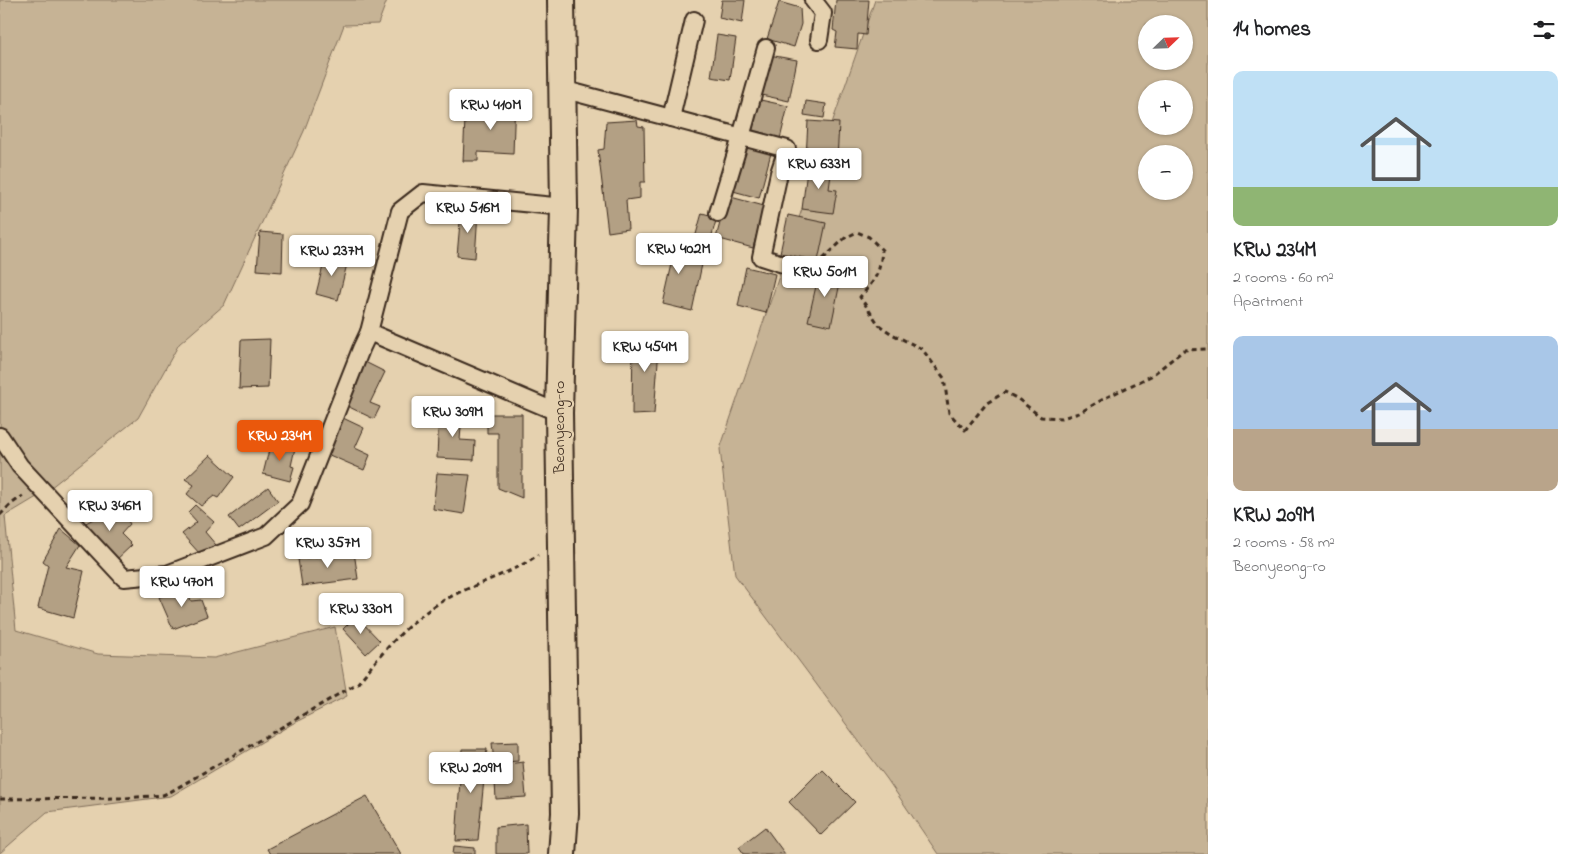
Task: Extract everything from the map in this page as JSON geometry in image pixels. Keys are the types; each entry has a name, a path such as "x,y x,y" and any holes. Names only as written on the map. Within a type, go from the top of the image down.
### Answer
{"main road":[{"name":"Beonyeong-ro","path":"561,0 564,207 560,413 565,813 562,854"}],"street":[{"path":"814,0 823,13 819,40"},
{"path":"672,118 694,20"},
{"path":"718,213 742,137 766,48"},
{"path":"562,90 787,149 779,173 761,257 814,274"},
{"path":"0,436 20,466 124,578 167,574 266,536 300,504 369,332 400,210 423,193 564,207"},
{"path":"369,332 560,413"}],"path":[{"path":"814,274 817,266 845,238 857,232 869,237 882,250 876,279 860,297 879,325 892,334 922,349 944,378 949,413 965,430 988,403 1005,392 1018,399 1041,417 1062,418 1079,413 1151,376 1184,350 1208,349"},
{"path":"0,515 11,504 38,486"},
{"path":"0,799 126,798 163,795 170,792 358,683 378,657 403,630 437,605 522,566 562,539"}],"shaded area":[{"path":"0,0 387,0 378,24 344,25 304,131 224,305 179,344 138,418 45,492 5,516 16,630 98,654 214,658 335,627 347,696 292,724 171,796 47,812 0,853"},
{"path":"875,0 1208,0 1208,854 938,854 887,779 735,575 720,449"}],"building":[{"path":"722,0 745,0 742,23 719,18"},
{"path":"836,0 869,0 866,35 858,34 857,49 835,47 837,32 833,30"},
{"path":"779,2 800,8 801,24 794,47 767,39"},
{"path":"717,35 736,38 730,80 711,77"},
{"path":"769,55 797,60 789,101 761,95"},
{"path":"493,96 515,97 513,154 478,152 478,161 463,161 465,119 492,120"},
{"path":"756,99 788,106 780,139 749,132"},
{"path":"806,101 826,104 824,118 804,115"},
{"path":"637,120 638,126 644,127 645,182 640,182 640,198 626,200 628,229 608,232 598,150 604,149 606,122"},
{"path":"808,121 839,123 837,160 806,158"},
{"path":"745,145 771,153 759,198 733,191"},
{"path":"808,163 832,167 829,189 837,190 833,213 802,209"},
{"path":"727,196 764,206 753,248 716,238"},
{"path":"461,211 478,212 475,258 457,256"},
{"path":"702,213 717,217 708,249 693,245"},
{"path":"788,215 826,223 818,261 780,253"},
{"path":"260,232 283,234 282,272 257,270"},
{"path":"650,243 704,255 692,311 663,304 672,264 647,259"},
{"path":"326,254 348,260 338,300 316,294"},
{"path":"746,267 775,274 766,313 738,306"},
{"path":"825,269 842,273 831,326 808,321 819,273 824,274"},
{"path":"633,333 660,335 654,414 632,415"},
{"path":"270,339 268,388 239,389 241,340"},
{"path":"363,361 385,372 370,403 380,407 374,419 343,404"},
{"path":"439,411 462,413 460,440 475,441 474,460 437,458"},
{"path":"487,414 522,414 522,498 498,488 498,433 487,433"},
{"path":"343,418 364,428 355,448 370,455 364,470 327,454"},
{"path":"271,442 295,448 291,466 294,467 290,481 263,474"},
{"path":"210,455 234,477 218,498 214,496 201,506 187,494 194,485 185,479"},
{"path":"437,473 470,475 464,514 433,509"},
{"path":"268,487 278,501 239,530 229,517"},
{"path":"195,505 214,522 205,532 216,545 200,554 182,534 197,522 188,512"},
{"path":"118,506 130,524 121,534 132,545 115,561 80,526"},
{"path":"61,529 80,545 66,567 84,571 73,618 38,608 48,565 43,561"},
{"path":"354,552 358,579 302,586 298,559"},
{"path":"187,587 191,601 201,600 207,616 173,629 159,597"},
{"path":"356,616 380,641 366,654 343,629"},
{"path":"518,742 518,761 494,763 492,743"},
{"path":"462,749 487,749 478,840 456,841"},
{"path":"523,762 526,797 496,799 494,766"},
{"path":"822,769 855,802 821,835 789,802"},
{"path":"367,796 401,854 270,854 267,849"},
{"path":"526,824 527,854 496,854 496,827"},
{"path":"765,827 785,854 744,854 739,847"},
{"path":"454,846 475,848 475,854 453,854"}]}
